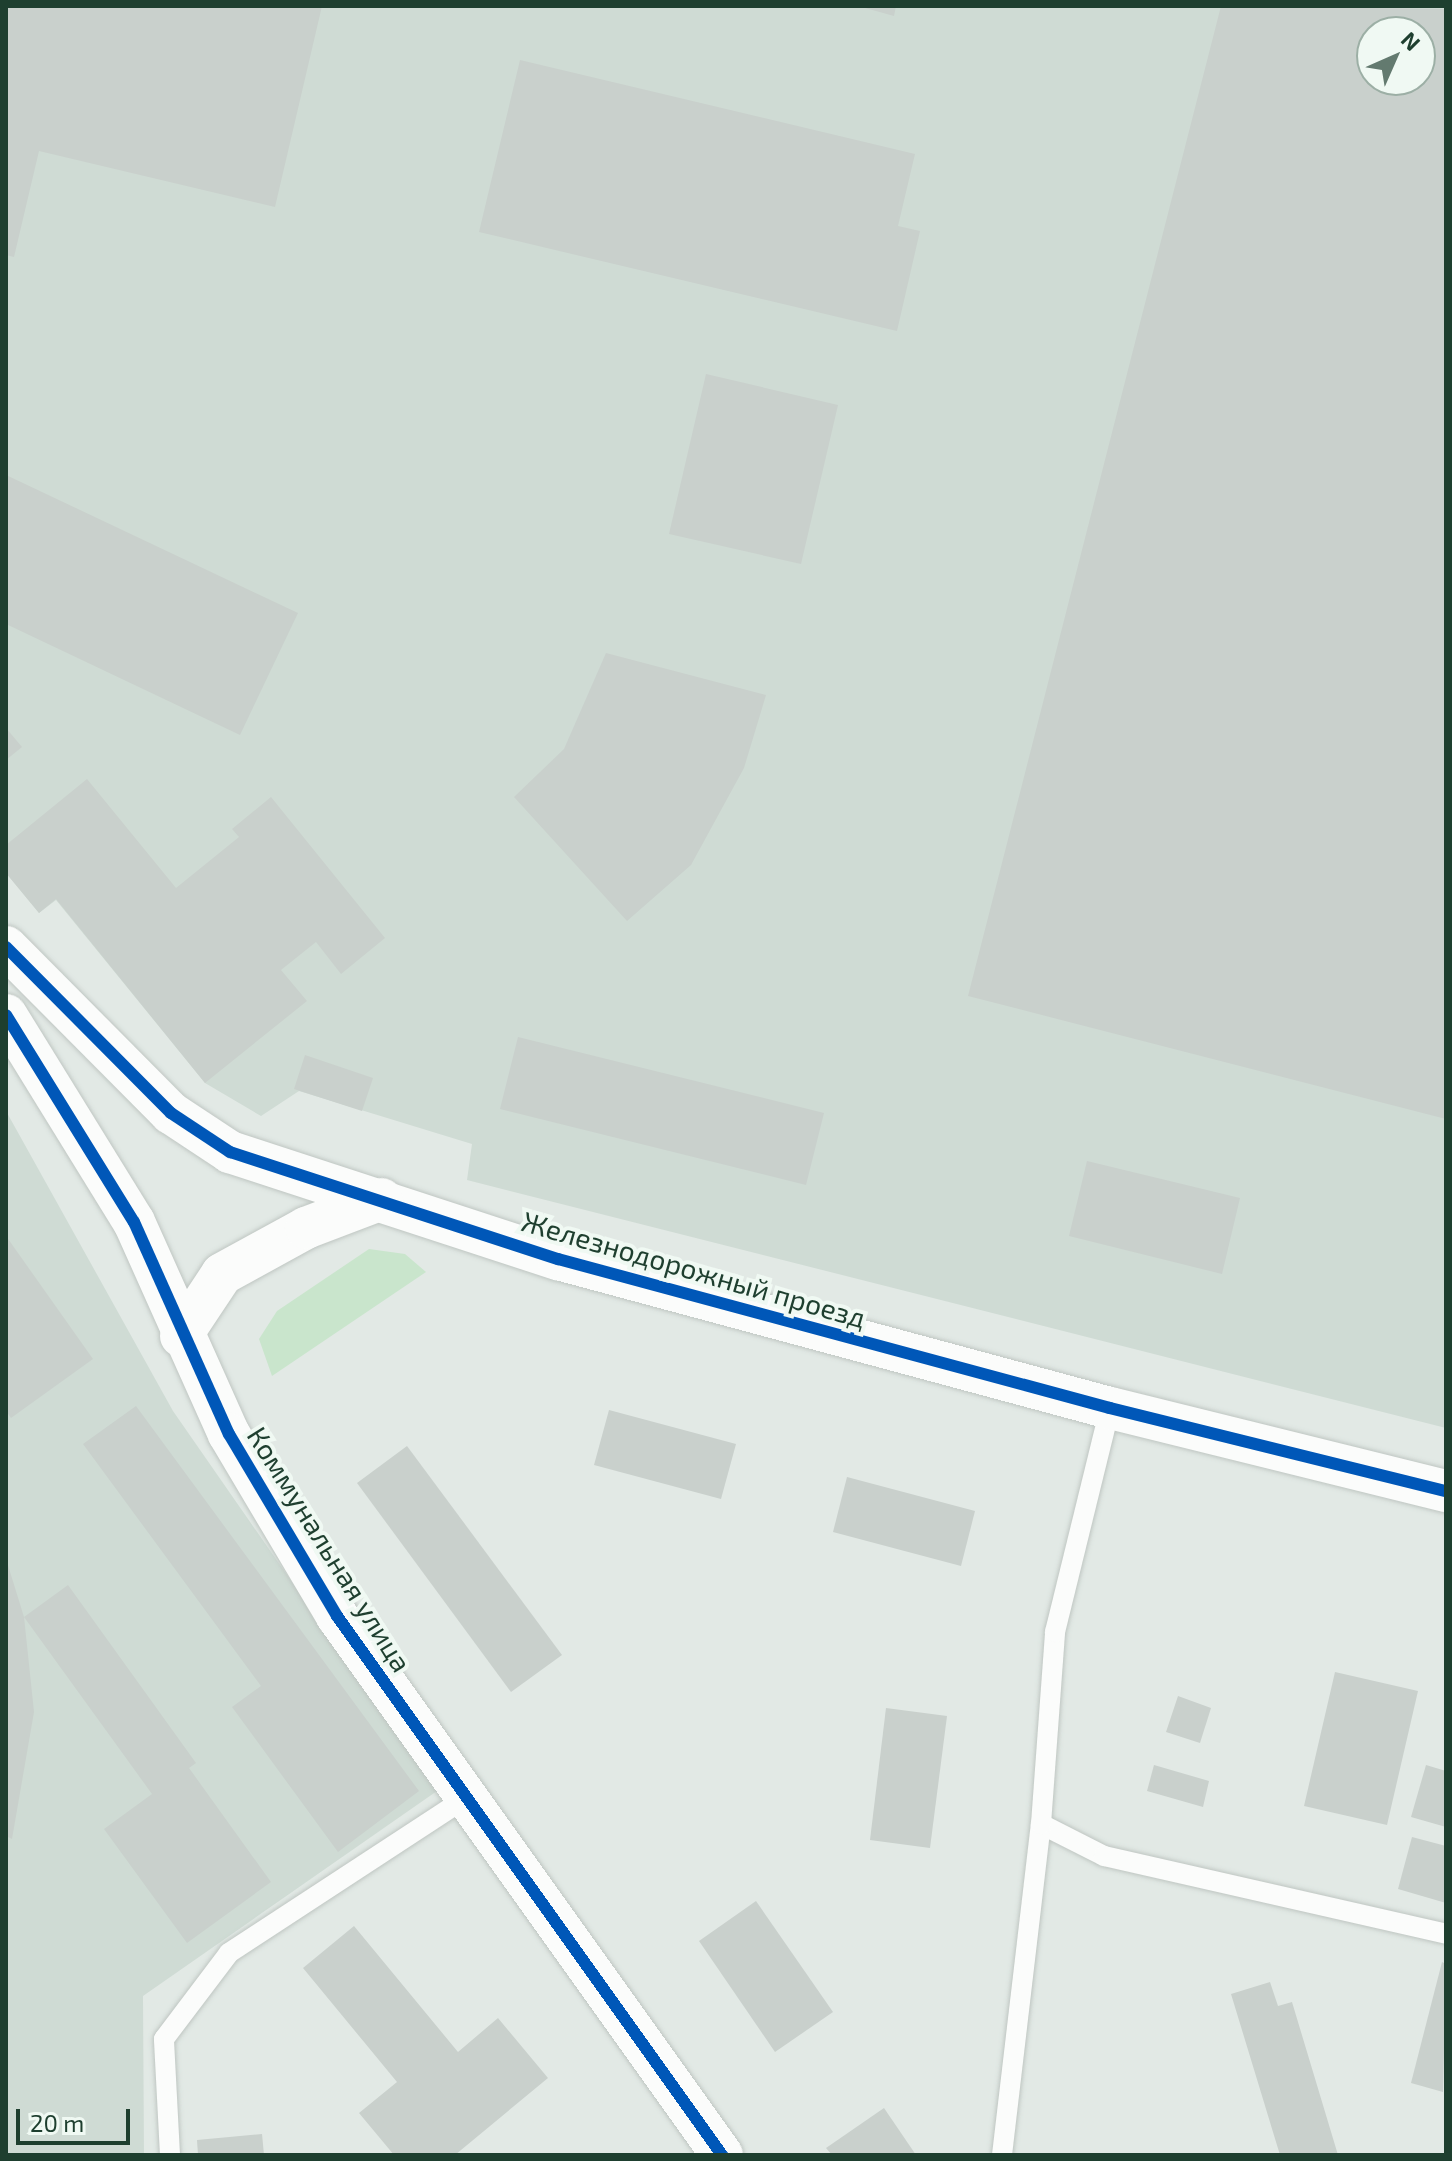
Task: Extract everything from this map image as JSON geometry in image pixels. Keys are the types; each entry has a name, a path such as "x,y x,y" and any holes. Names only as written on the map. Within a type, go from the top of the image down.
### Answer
{"street":[{"name":"Железнодорожный проезд","path":"6,947 171,1113 230,1152 382,1199 558,1259 1110,1408 1446,1491"},
{"name":"Коммунальная улица","path":"6,1015 134,1222 181,1336 229,1434 337,1616 722,2155"},
{"path":"181,1336 222,1274 306,1228 382,1199"}],"lane":[{"path":"1002,2155 1041,1824 1055,1632 1110,1408"},
{"path":"170,2155 164,2039 229,1953 467,1797"},
{"path":"1041,1824 1104,1856 1446,1934"}],"shaded area":[{"path":"6,6 1446,6 1446,1428 467,1180 472,1144 299,1091 261,1116 205,1083 56,900 39,913 6,873"},
{"path":"6,1111 173,1411 437,1791 143,1996 144,2155 6,2155"}],"green space":[{"path":"369,1249 405,1254 426,1272 272,1376 259,1339 277,1311"}],"building":[{"path":"6,6 322,6 275,207 39,151 14,257 6,255"},
{"path":"858,6 896,6 894,16"},
{"path":"1221,6 1446,9 1446,1119 968,996"},
{"path":"520,60 915,154 898,226 920,231 897,331 479,232"},
{"path":"706,374 838,405 801,564 669,534"},
{"path":"6,475 298,613 240,735 6,624"},
{"path":"606,653 766,695 744,768 691,865 627,921 514,797 564,749"},
{"path":"6,728 22,747 6,760"},
{"path":"87,779 176,888 239,837 232,829 271,797 385,938 341,974 316,942 281,970 307,1001 205,1083 56,899 39,913 6,873 6,845"},
{"path":"518,1037 824,1113 806,1185 500,1109"},
{"path":"305,1055 373,1078 362,1111 294,1089"},
{"path":"1087,1161 1240,1198 1222,1274 1069,1236"},
{"path":"6,1236 93,1359 11,1418 6,1411"},
{"path":"136,1406 419,1791 338,1852 232,1707 261,1686 83,1444"},
{"path":"609,1410 736,1444 721,1499 594,1465"},
{"path":"407,1446 562,1655 511,1692 357,1483"},
{"path":"847,1477 975,1511 961,1566 833,1532"},
{"path":"7,1562 24,1617 34,1712 12,1839 6,1836"},
{"path":"68,1585 196,1763 189,1768 271,1882 187,1943 104,1829 152,1794 24,1617"},
{"path":"1335,1672 1418,1691 1387,1825 1304,1806"},
{"path":"1178,1696 1211,1708 1200,1743 1166,1732"},
{"path":"886,1708 947,1716 930,1848 870,1840"},
{"path":"1154,1765 1209,1781 1203,1807 1147,1791"},
{"path":"1426,1765 1446,1771 1446,1827 1411,1817"},
{"path":"1412,1837 1446,1846 1446,1903 1398,1889"},
{"path":"756,1901 833,2012 775,2052 699,1941"},
{"path":"354,1926 458,2052 498,2018 548,2078 455,2155 394,2155 359,2113 397,2082 303,1968"},
{"path":"1442,1962 1446,1964 1443,2092 1411,2083"},
{"path":"1270,1982 1278,2006 1292,2002 1338,2155 1280,2155 1231,1994"},
{"path":"884,2108 916,2155 832,2155 826,2148"},
{"path":"262,2134 264,2155 198,2155 197,2140"}],"cycle path":[{"path":"6,947 171,1113 230,1152 558,1259 1110,1408 1446,1491"},
{"path":"6,1015 134,1222 229,1434 337,1616 722,2155"}]}
